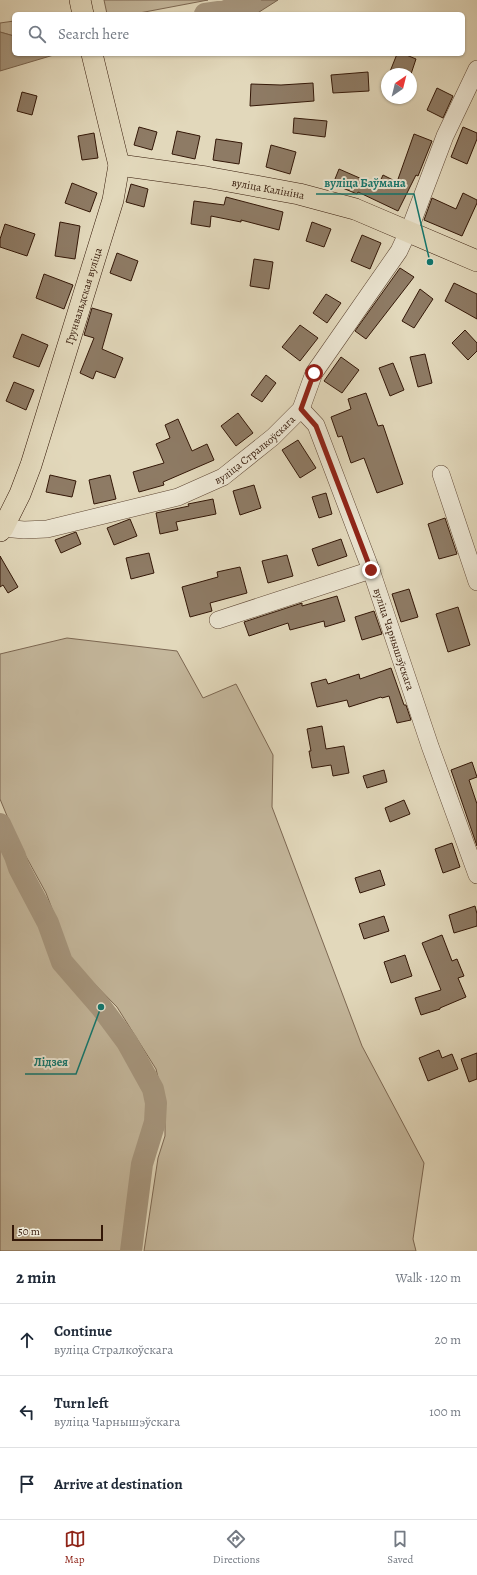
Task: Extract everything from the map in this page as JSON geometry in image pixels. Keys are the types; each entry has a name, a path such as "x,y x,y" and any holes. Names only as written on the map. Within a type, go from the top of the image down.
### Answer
{"main road":[{"path":"80,0 83,12"},
{"name":"Грунвальдская вуліца","path":"1,530 20,494 31,465 113,200 119,165 92,56"},
{"name":"вуліца Калініна","path":"119,165 206,177 300,194 355,209 477,261"}],"street":[{"name":"вуліца Стралкоўскага","path":"1,530 48,529 178,497 223,478 273,437 301,409 314,373 400,251 445,136 477,68"},
{"name":"вуліца Чарнышэўскага","path":"301,409 316,426 371,570 430,746 477,875"},
{"path":"441,474 472,550 477,582"},
{"path":"218,620 371,570"}],"shaded area":[{"path":"104,0 208,0 145,12 107,12"},
{"path":"250,0 278,0 259,12 217,12 235,9"},
{"path":"12,21 12,35 0,32 0,23"},
{"path":"0,32 12,35 12,56 50,56 0,71"},
{"path":"67,638 177,651 203,698 236,684 273,755 272,807 362,1046 424,1163 413,1239 416,1251 144,1251 158,1158 165,1136 165,1106 156,1069 117,1007 72,961 46,893 17,840 0,799 0,654"},
{"path":"0,847 29,900 59,972 102,1017 141,1077 150,1105 143,1136 125,1251 0,1251"}],"building":[{"path":"396,56 409,56 416,59 413,68 391,68"},
{"path":"368,72 369,91 333,93 331,75"},
{"path":"313,83 314,101 250,106 251,84 281,85"},
{"path":"437,88 453,96 443,118 427,110"},
{"path":"22,92 37,96 32,115 17,111"},
{"path":"294,118 327,121 325,137 293,133"},
{"path":"139,127 157,132 152,150 134,145"},
{"path":"463,127 477,133 477,139 467,164 451,157"},
{"path":"177,131 200,136 195,159 172,154"},
{"path":"94,133 98,158 82,160 78,136"},
{"path":"414,134 432,141 418,176 416,175 398,211 358,192 357,194 333,184 339,169 378,186 383,175 397,182"},
{"path":"216,139 242,143 239,164 213,160"},
{"path":"271,145 296,152 290,174 266,167"},
{"path":"72,183 97,193 90,212 65,203"},
{"path":"131,184 148,189 144,207 126,202"},
{"path":"463,193 477,200 477,203 462,236 424,220 432,198 456,209"},
{"path":"226,197 283,212 279,230 241,220 241,222 211,216 210,227 191,224 194,201 224,205"},
{"path":"60,222 80,226 75,259 55,256"},
{"path":"312,222 331,229 324,247 306,241"},
{"path":"5,224 35,234 27,256 0,247 0,239"},
{"path":"362,235 381,243 370,269 351,261"},
{"path":"117,253 138,261 131,281 110,273"},
{"path":"254,259 273,262 269,289 250,286"},
{"path":"400,268 414,277 366,339 355,331"},
{"path":"44,274 73,285 64,309 36,298"},
{"path":"454,283 477,294 477,319 445,301"},
{"path":"420,289 433,299 414,328 402,321"},
{"path":"326,294 341,303 327,323 313,313"},
{"path":"92,308 112,314 102,349 123,358 115,378 96,371 93,379 80,373 94,338 84,335"},
{"path":"300,325 318,338 300,361 282,347"},
{"path":"465,330 477,343 477,351 468,360 452,343"},
{"path":"22,334 48,345 39,367 13,357"},
{"path":"425,354 432,383 418,387 410,357"},
{"path":"341,357 359,370 342,393 324,381"},
{"path":"393,363 404,390 390,396 379,368"},
{"path":"266,375 276,383 262,402 251,395"},
{"path":"14,382 34,390 26,410 6,401"},
{"path":"366,393 378,426 383,425 403,484 377,493 364,458 351,463 342,436 338,437 331,417 351,409 348,399"},
{"path":"238,413 253,433 236,446 221,426"},
{"path":"178,419 192,451 207,444 214,460 163,482 164,485 139,492 133,472 164,463 156,444 170,438 165,425"},
{"path":"298,440 316,468 300,478 282,450"},
{"path":"50,475 76,481 72,497 46,492"},
{"path":"110,475 116,499 94,504 89,480"},
{"path":"254,485 261,508 240,515 233,491"},
{"path":"326,493 332,514 319,518 312,497"},
{"path":"213,499 216,514 176,522 178,530 160,534 156,513"},
{"path":"445,518 457,554 439,559 428,524"},
{"path":"130,519 137,536 114,545 107,528"},
{"path":"76,532 81,544 61,553 55,540"},
{"path":"341,539 347,556 318,566 312,549"},
{"path":"149,553 154,573 131,579 126,558"},
{"path":"287,555 293,576 268,583 262,561"},
{"path":"0,556 18,587 8,593 3,585 0,587"},
{"path":"240,567 247,593 210,603 212,611 190,617 182,587 218,577 217,572"},
{"path":"409,589 418,617 401,622 392,594"},
{"path":"337,596 345,621 325,627 324,621 290,630 288,623 249,636 244,622 302,603 302,606"},
{"path":"458,607 470,645 448,652 436,614"},
{"path":"374,611 382,634 362,640 355,617"},
{"path":"391,668 411,720 397,723 389,696 349,707 347,700 317,707 311,683 326,679 328,684 359,674 360,679"},
{"path":"322,726 326,749 344,746 349,773 333,776 331,765 312,768 307,729"},
{"path":"472,762 477,777 469,780 477,804 477,846 451,770"},
{"path":"384,770 387,782 367,788 363,776"},
{"path":"404,800 410,814 390,822 385,808"},
{"path":"452,843 460,867 443,873 435,849"},
{"path":"380,870 385,885 360,893 355,878"},
{"path":"475,906 477,926 454,933 449,915"},
{"path":"384,916 389,931 364,939 359,924"},
{"path":"442,935 452,961 457,959 464,976 458,978 466,997 440,1009 421,1015 415,998 441,990 422,943"},
{"path":"405,955 412,976 391,983 384,962"},
{"path":"439,1050 442,1058 452,1054 458,1069 428,1081 419,1058"},
{"path":"477,1053 477,1079 469,1082 461,1059"}],"waterway":[{"path":"219,12 226,11 250,0"},
{"path":"0,824 19,868 48,923 62,962 101,1007 127,1042 153,1089 156,1103 155,1122 142,1164 131,1251"}],"place":[{"name":"вуліца Баўмана","path":"430,262"},
{"name":"Лідзея","path":"101,1007"}],"route":[{"path":"314,373 301,409 316,426 371,570"}]}
